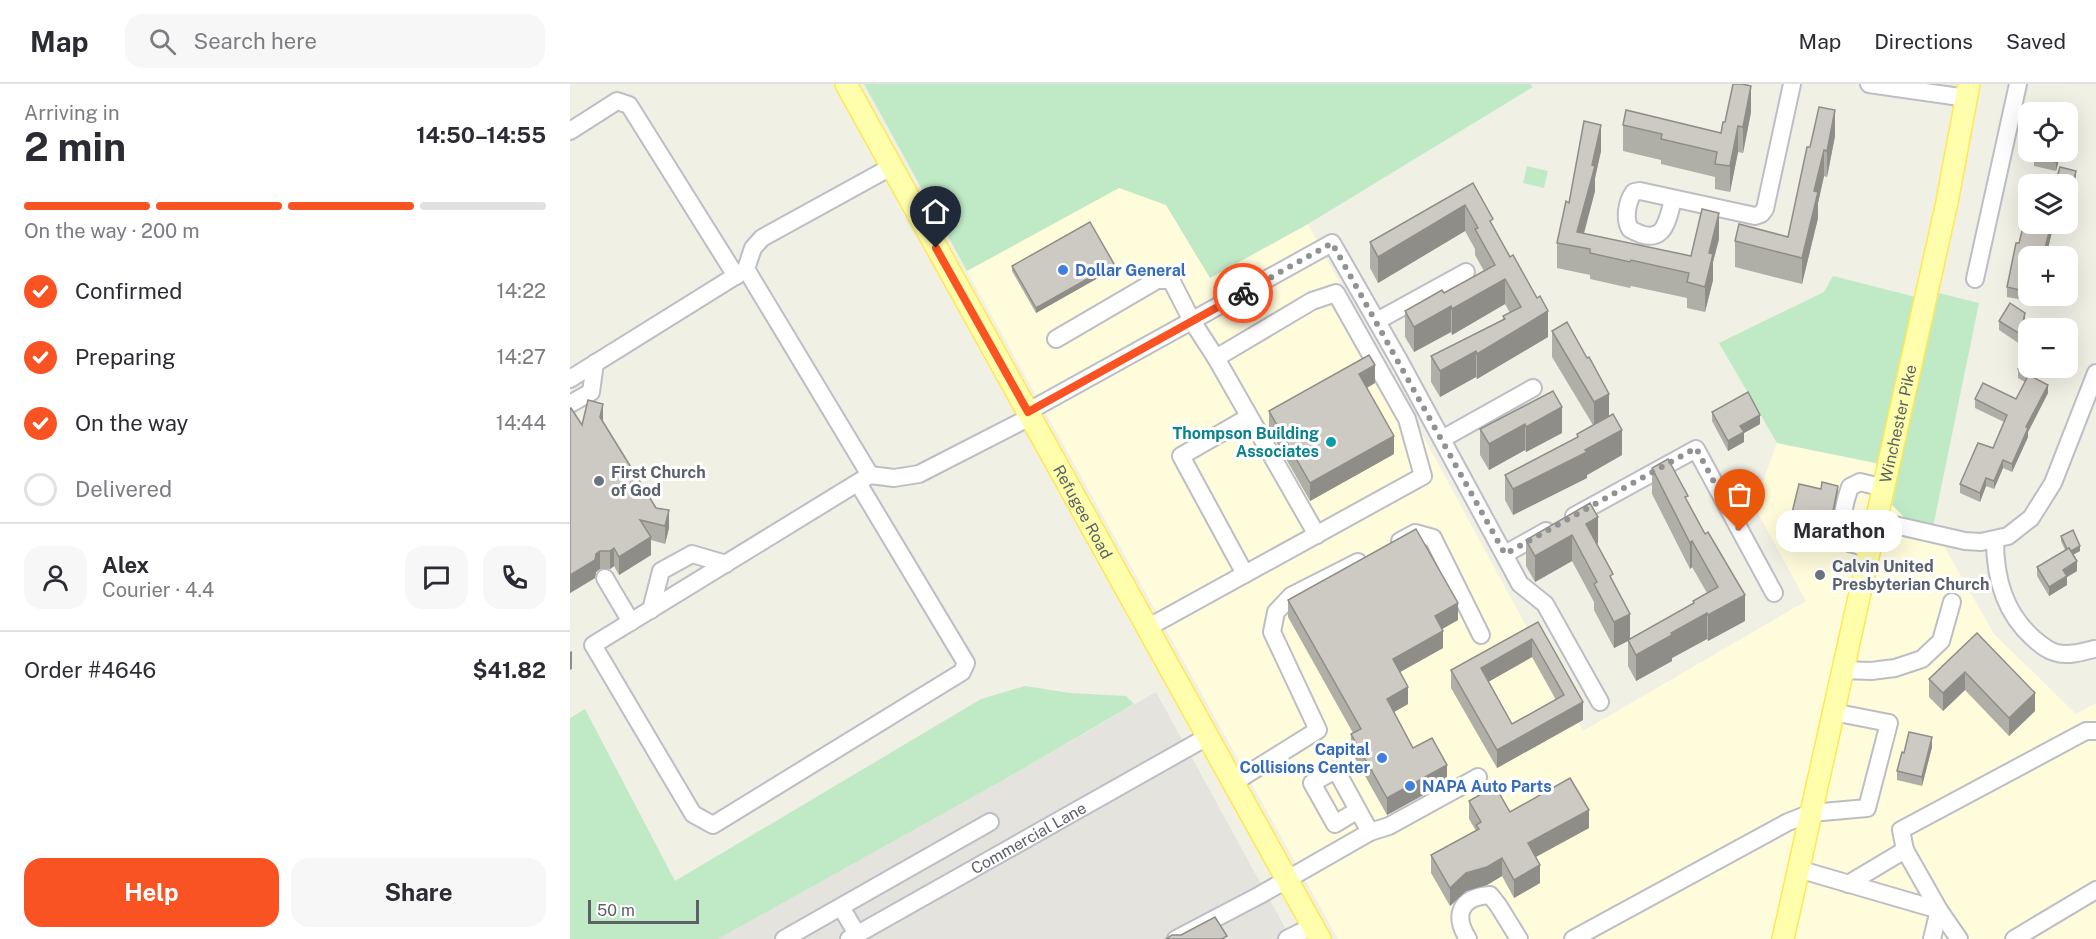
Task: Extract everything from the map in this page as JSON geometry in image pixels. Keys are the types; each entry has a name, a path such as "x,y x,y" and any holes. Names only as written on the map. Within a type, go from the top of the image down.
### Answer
{"main road":[{"name":"Refugee Road","path":"846,84 1316,932"},
{"name":"Winchester Pike","path":"1782,939 1947,202 1968,91"}],"street":[{"path":"1673,199 1755,216 1761,214 1792,84"},
{"path":"1869,84 1968,91"},
{"path":"1975,279 2018,84"},
{"path":"570,131 617,101 629,105 741,273 864,479 966,663 962,672 713,825 693,814 593,645 864,479 918,474 1332,243 1520,584 1545,604 1600,702"},
{"path":"570,379 741,273 753,248 762,238 891,167"},
{"path":"1377,321 1466,272"},
{"path":"1056,339 1157,280 1171,280 1192,321 1216,358 1317,535"},
{"path":"1147,628 1423,476 1407,419 1336,293 1312,301 1216,358"},
{"path":"570,404 591,392 595,363"},
{"path":"1877,521 1965,541 1981,542 2008,536 2031,518 2042,504 2053,483 2096,373"},
{"path":"1442,439 1533,388"},
{"path":"1245,574 1181,456 1249,417"},
{"path":"1505,554 1696,448 1774,593"},
{"path":"1870,548 1849,543 1843,533 1844,503 1850,487 1860,482 1884,488"},
{"path":"1233,783 1318,730 1272,632 1276,612 1291,596 1415,533 1433,538 1481,635"},
{"path":"1995,540 1995,564 1998,579 2012,612 2021,625 2039,643 2056,653 2072,654 2094,650"},
{"path":"651,609 661,571 692,554 726,564"},
{"path":"605,578 631,622"},
{"path":"1843,670 1895,668 1922,659 1941,641 1952,602"},
{"path":"1573,939 1783,824 1811,813 1868,808 1889,723 1833,712"},
{"path":"1959,939 1939,910 1905,850 1901,830 2086,730 2096,731"},
{"name":"Commercial Lane","path":"853,937 1207,736"},
{"path":"1176,939 1370,832 1389,826 1478,777"},
{"path":"1358,810 1370,832"},
{"path":"784,939 990,822"},
{"path":"1848,884 1905,850"},
{"path":"1798,869 1939,910"},
{"path":"2014,939 2096,890"},
{"path":"1468,939 1459,920 1461,912 1468,902 1479,896 1490,895 1519,939"},
{"path":"841,907 853,937"},
{"path":"1932,939 1939,910"},
{"path":"1287,939 1316,932"}],"shaded area":[{"path":"1119,187 1166,205 1210,278 1308,224 1583,731 1806,601 1754,506 1777,443 1899,467 1994,634 2076,714 2096,703 2096,939 1338,939 967,271"},
{"path":"1156,692 1291,939 718,939 1007,778"}],"green space":[{"path":"864,84 1530,84 1533,87 1308,224 1210,278 1166,205 1119,188 967,271"},
{"path":"1527,166 1548,171 1544,188 1523,183"},
{"path":"1833,276 1916,297 1880,464 1777,443 1719,343 1824,292"},
{"path":"1939,293 1979,303 1933,527 1904,517 1892,505"},
{"path":"1025,686 1070,693 1126,696 1134,704 1007,778 718,939 570,939 570,718 585,709 675,881 981,699"}],"building":[{"path":"1733,84 1751,86 1743,127 1738,126 1730,166 1715,164 1717,152 1661,139 1662,134 1623,125 1626,110 1721,133"},
{"path":"1819,107 1835,110 1827,151 1824,150 1814,191 1818,192 1802,258 1735,241 1739,224 1788,237 1807,147 1810,147"},
{"path":"1584,121 1601,125 1592,165 1595,166 1577,232 1691,256 1702,209 1719,213 1709,253 1713,254 1705,287 1687,282 1689,273 1590,253 1590,249 1557,243 1566,201 1569,203"},
{"path":"2060,167 2076,171 2075,174 2058,174"},
{"path":"1473,183 1510,257 1513,255 1537,298 1540,296 1548,311 1477,354 1476,351 1440,371 1431,356 1505,319 1503,316 1521,307 1505,279 1452,309 1451,306 1414,327 1405,311 1442,290 1444,293 1495,265 1465,205 1378,257 1370,242"},
{"name":"Dollar General","path":"1090,222 1114,264 1036,308 1012,266"},
{"path":"2021,234 2049,234 2046,246 2018,246 2018,290 2007,287 2016,243 2019,243"},
{"path":"2010,303 2025,313 2024,318 2018,318 2018,333 1999,321"},
{"path":"1567,322 1609,394 1594,402 1552,331"},
{"name":"Thompson Building Associates","path":"1369,355 1375,365 1359,374 1394,436 1310,483 1269,411"},
{"path":"2027,378 2035,378 2048,385 2026,427 2028,428 2012,464 2003,460 1994,481 1986,478 1980,493 1960,484 1978,443 1993,448 2007,415 1975,399 1983,383 2016,399"},
{"path":"1553,391 1562,407 1489,444 1480,429"},
{"path":"1748,392 1760,415 1740,426 1744,432 1728,441 1712,412"},
{"name":"First Church of God","path":"588,400 603,404 600,417 656,508 669,510 665,526 640,520 651,537 619,557 614,548 610,551 600,551 596,554 595,560 570,575 570,408 582,425"},
{"path":"1613,414 1622,430 1585,450 1587,452 1513,489 1505,475 1578,437 1577,434"},
{"path":"1668,459 1705,534 1708,532 1745,595 1708,615 1707,613 1636,655 1628,640 1718,587 1692,541 1690,543 1652,468"},
{"path":"1822,482 1838,486 1832,516 1813,512 1809,525 1790,521 1799,484 1821,489"},
{"path":"1590,503 1598,517 1586,524 1613,574 1610,576 1630,614 1614,622 1594,584 1597,582 1572,535 1535,556 1526,540"},
{"path":"1416,529 1458,603 1435,616 1443,631 1393,659 1408,687 1387,699 1413,748 1432,738 1447,765 1387,798 1351,734 1361,729 1288,600"},
{"path":"2073,530 2080,546 2071,551 2067,549 2061,536"},
{"path":"2069,548 2077,561 2063,570 2067,576 2049,587 2037,567"},
{"path":"1538,622 1583,702 1497,750 1451,670","holes":["1532,639 1564,695 1512,724 1481,668"]},
{"path":"1977,633 2035,693 2009,718 1965,672 1943,693 1929,679"},
{"path":"1909,732 1932,737 1922,777 1897,771"},
{"path":"1570,778 1589,810 1528,843 1540,865 1514,880 1502,858 1487,867 1466,873 1450,888 1431,855 1479,829 1476,825 1481,822 1469,801 1495,786 1510,812"},
{"path":"1215,917 1227,936 1222,939 1166,939 1172,935 1181,935"}],"way so far":[{"path":"1243,293 1332,243 1505,554 1696,448 1740,531"}],"place":[{"name":"Dollar General","path":"1063,270"},
{"name":"Thompson Building Associates","path":"1331,442"},
{"name":"First Church of God","path":"599,481"},
{"name":"Marathon","path":"1740,531"},
{"name":"Calvin United Presbyterian Church","path":"1820,575"},
{"name":"Capital Collisions Center","path":"1382,758"},
{"name":"NAPA Auto Parts","path":"1410,786"}],"route":[{"path":"936,248 1028,412 1243,293"}]}
